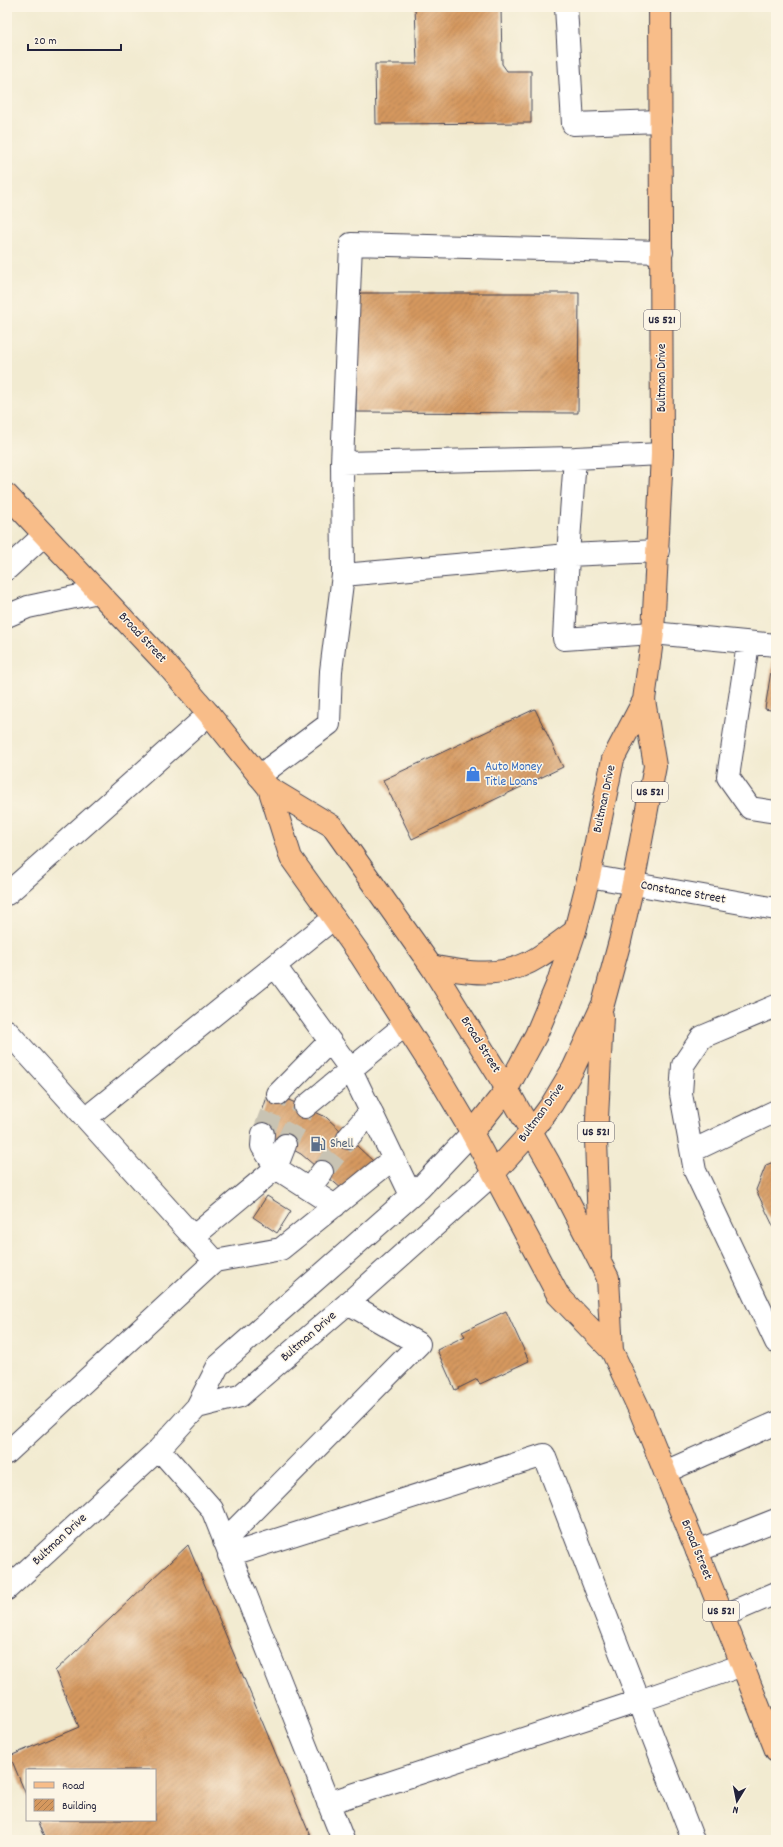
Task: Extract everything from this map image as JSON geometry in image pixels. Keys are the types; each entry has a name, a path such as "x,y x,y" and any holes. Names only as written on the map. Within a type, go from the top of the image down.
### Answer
{"main road":[{"name":"Bultman Drive","path":"494,1173 532,1132 552,1104 572,1069 603,1004 620,941 633,884 655,766 644,700 653,633 662,454 660,7"},
{"name":"Broad Street","path":"7,495 165,663 210,714 264,782 332,826 431,966 508,1089 608,1278 612,1350 665,1472 743,1665 772,1725 776,1750"},
{"name":"Bultman Drive","path":"472,1133 508,1089 536,1035 557,985 575,931 589,876 613,759 644,700"},
{"name":"Broad Street","path":"264,782 291,858 361,956 472,1133 558,1295 612,1350"},
{"path":"431,966 466,973 492,973 516,968 536,959 575,931"},
{"name":"US 521","path":"600,1261 596,1139 603,1004"}],"street":[{"path":"566,7 573,124 661,121"},
{"path":"264,782 329,724 331,671 343,575 342,463 352,244 662,252"},
{"path":"342,463 575,458 662,454"},
{"path":"575,458 564,639 653,633 748,644 776,645"},
{"path":"7,570 44,535"},
{"path":"343,575 568,555 658,551"},
{"path":"7,616 28,607 98,592"},
{"path":"748,644 728,777 750,808 776,812"},
{"path":"7,894 210,714"},
{"name":"Constance Street","path":"589,876 776,909"},
{"path":"86,1118 334,918"},
{"path":"275,966 351,1070 411,1195"},
{"path":"776,1006 702,1037 683,1065 681,1094 695,1171 776,1342"},
{"path":"305,1107 405,1025"},
{"path":"7,1031 215,1261"},
{"path":"278,1094 330,1041"},
{"path":"348,1138 371,1111"},
{"path":"692,1151 776,1112"},
{"name":"Bultman Drive","path":"7,1589 159,1449 197,1407 218,1366 411,1195 472,1133"},
{"path":"263,1134 262,1146 276,1168 335,1206"},
{"path":"193,1237 276,1168 286,1145"},
{"path":"7,1453 215,1261 282,1249 394,1158"},
{"path":"309,1188 322,1172"},
{"name":"Bultman Drive","path":"197,1407 240,1396 348,1303 494,1173"},
{"path":"226,1548 419,1344 348,1303"},
{"path":"665,1472 776,1423"},
{"path":"159,1449 212,1509 226,1548 342,1840"},
{"path":"226,1548 544,1455 693,1840"},
{"path":"697,1551 776,1520"},
{"path":"723,1616 776,1593"},
{"path":"328,1803 639,1701 743,1665"}],"building":[{"path":"415,7 509,7 501,9 502,64 507,71 531,71 531,123 376,124 375,64 417,64"},
{"path":"356,293 579,293 578,413 356,412"},
{"path":"774,652 776,653 776,711 765,709"},
{"name":"Auto Money Title Loans","path":"535,709 563,767 412,839 383,780"},
{"path":"269,1091 326,1117 374,1162 342,1189 301,1154 256,1130"},
{"path":"776,1161 776,1232 756,1190 766,1165"},
{"path":"267,1196 291,1211 277,1233 253,1217"},
{"path":"506,1311 529,1361 480,1384 477,1379 455,1390 437,1350 465,1336 462,1332"},
{"path":"188,1545 312,1840 45,1840 37,1821 156,1821 156,1769 26,1769 26,1795 10,1756 79,1727 55,1671"}],"tunnel":[{"path":"263,1134 278,1094"},
{"path":"285,1145 305,1107"},
{"path":"322,1172 348,1138"}],"place":[{"name":"Auto Money Title Loans","path":"473,774"},
{"name":"Shell","path":"318,1144"}]}
